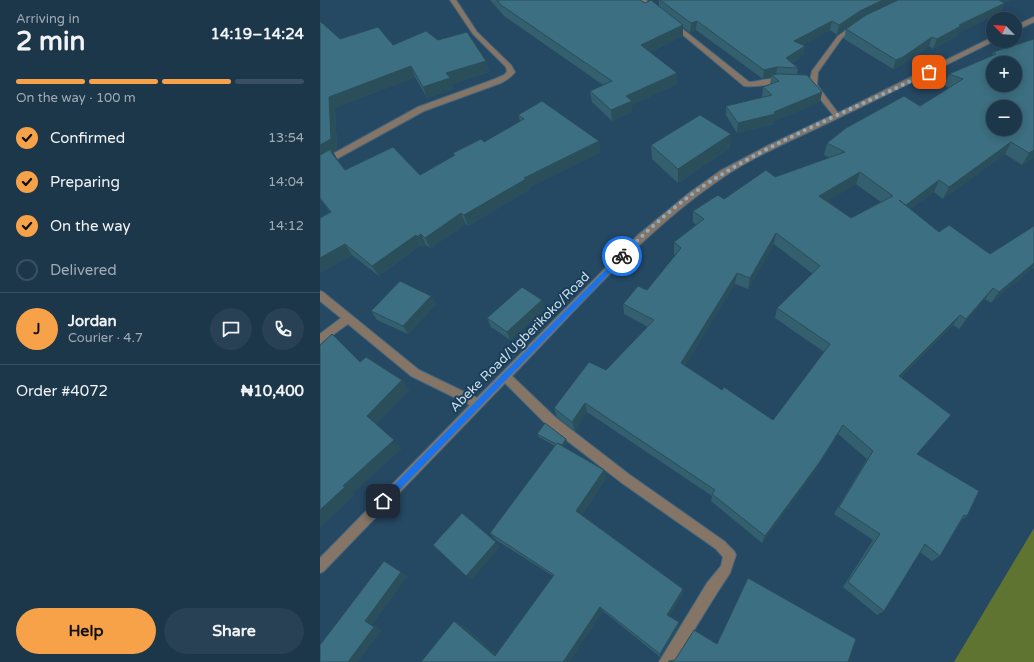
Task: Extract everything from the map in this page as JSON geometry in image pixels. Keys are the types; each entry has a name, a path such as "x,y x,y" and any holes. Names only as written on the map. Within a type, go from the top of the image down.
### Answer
{"street":[{"path":"320,165 421,109 507,77 511,72 508,66 475,33 454,0"},
{"path":"642,0 660,14"},
{"path":"666,19 703,47 747,84 759,84 776,80 791,81"},
{"path":"1022,25 1034,19"},
{"path":"837,116 810,81 814,72 840,37 861,22"},
{"name":"Abeke Road/Ugberikoko/Road","path":"320,567 640,236 692,195 723,174 768,149 986,42"},
{"path":"320,295 415,373 478,404"},
{"path":"320,340 347,318"},
{"path":"505,376 552,422 626,479 720,545 730,555 726,569 712,588 666,662"}],"green space":[{"path":"1034,528 1034,662 954,662"}],"building":[{"path":"497,0 640,0 645,3 651,0 683,25 641,45 677,73 626,96 632,101 611,110 590,91 612,81 501,5"},
{"path":"660,0 883,0 860,11 839,25 832,21 794,41 805,46 786,58 798,68 777,67 764,70 697,21 691,23"},
{"path":"898,0 999,0 1005,3 959,25 961,26 937,39 932,37 903,57 896,60 846,29 866,15"},
{"path":"320,21 340,39 378,27 393,45 426,31 438,40 467,32 486,61 446,73 450,78 423,87 411,66 329,97 331,139 320,145"},
{"path":"1034,39 1034,150 1029,153 1011,142 949,187 939,180 906,205 899,200 939,232 949,225 990,254 1034,226 1034,263 999,292 993,288 966,319 960,315 899,376 951,415 917,454 979,491 967,516 964,515 940,556 925,544 884,611 848,582 880,534 839,507 873,451 843,425 819,463 765,536 712,494 715,490 585,403 572,422 554,408 589,362 606,370 654,320 623,304 638,286 647,290 681,248 674,242 704,219 693,211 718,195 724,199 766,170 775,177 845,152 827,143 846,128 904,96 920,106 963,79 949,74 986,58 986,92 1022,92 1022,56 991,56 996,54 993,52 1006,48 1022,48 1022,43","holes":["860,172 893,196 851,218 819,196","776,233 820,266 777,308 830,344 773,420 724,387 722,390 681,363 737,273 750,278"]},
{"path":"772,75 807,75 822,92 774,112 775,114 738,123 726,106 772,95 763,87 779,81"},
{"path":"542,101 599,141 524,178 526,179 464,215 461,213 425,238 421,234 417,237 416,235 372,266 345,244 320,258 320,218 331,212 320,198 320,155 331,149 331,152 345,170 393,147 420,175 455,155 453,153 481,139 484,142 524,119 518,115"},
{"path":"700,115 731,134 678,169 651,145"},
{"path":"400,281 431,296 403,326 371,311"},
{"path":"522,287 542,300 507,332 487,318"},
{"path":"332,334 360,362 366,357 402,380 367,416 394,440 343,486 345,487 320,510 320,345"},
{"path":"545,423 566,439 562,445 556,444 537,434"},
{"path":"557,443 604,470 576,511 683,589 667,615 679,622 660,654 600,607 563,662 421,662 454,621 495,656 554,575 490,533"},
{"path":"462,513 496,542 466,576 433,545"},
{"path":"384,561 401,572 365,621 374,627 348,662 320,662 320,645"},
{"path":"748,578 856,639 848,662 668,662 675,660 694,630 717,644"}],"way so far":[{"path":"622,256 640,236 692,195 723,174 768,149 929,72"}],"route":[{"path":"383,501 622,256"}]}
